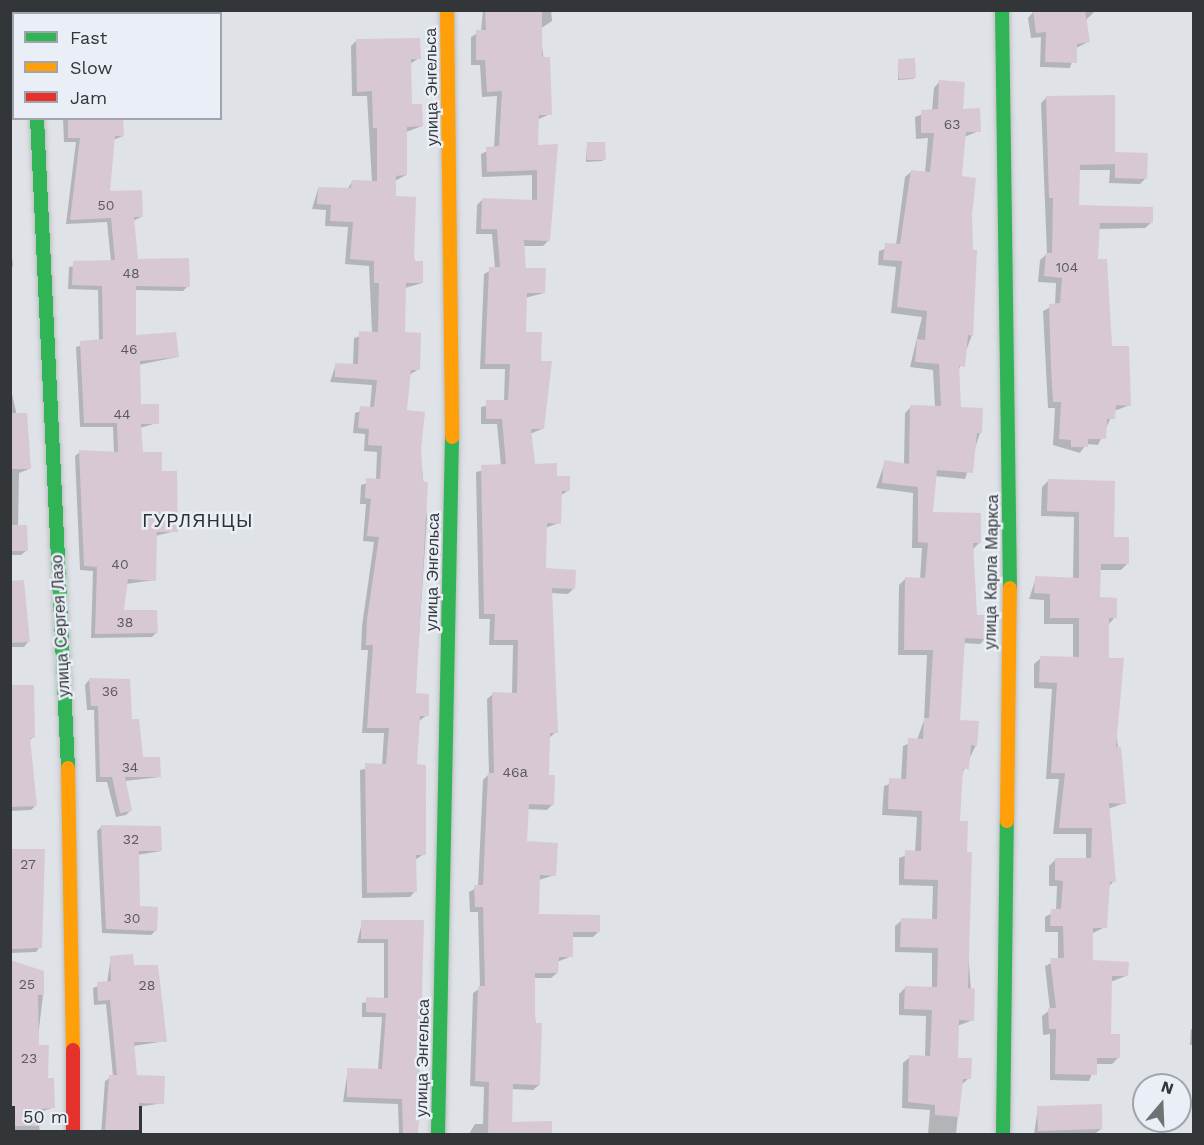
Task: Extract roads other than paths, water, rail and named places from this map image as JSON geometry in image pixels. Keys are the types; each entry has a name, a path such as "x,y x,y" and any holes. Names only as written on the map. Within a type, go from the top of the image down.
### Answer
{"street":[{"name":"улица Энгельса","path":"438,1134 453,364 447,10"},
{"name":"улица Карла Маркса","path":"1002,10 1011,536 1003,1134"},
{"name":"улица Сергея Лазо","path":"37,120 73,866 73,1134"}],"district":[{"name":"ГУРЛЯНЦЫ","path":"198,521"}]}
